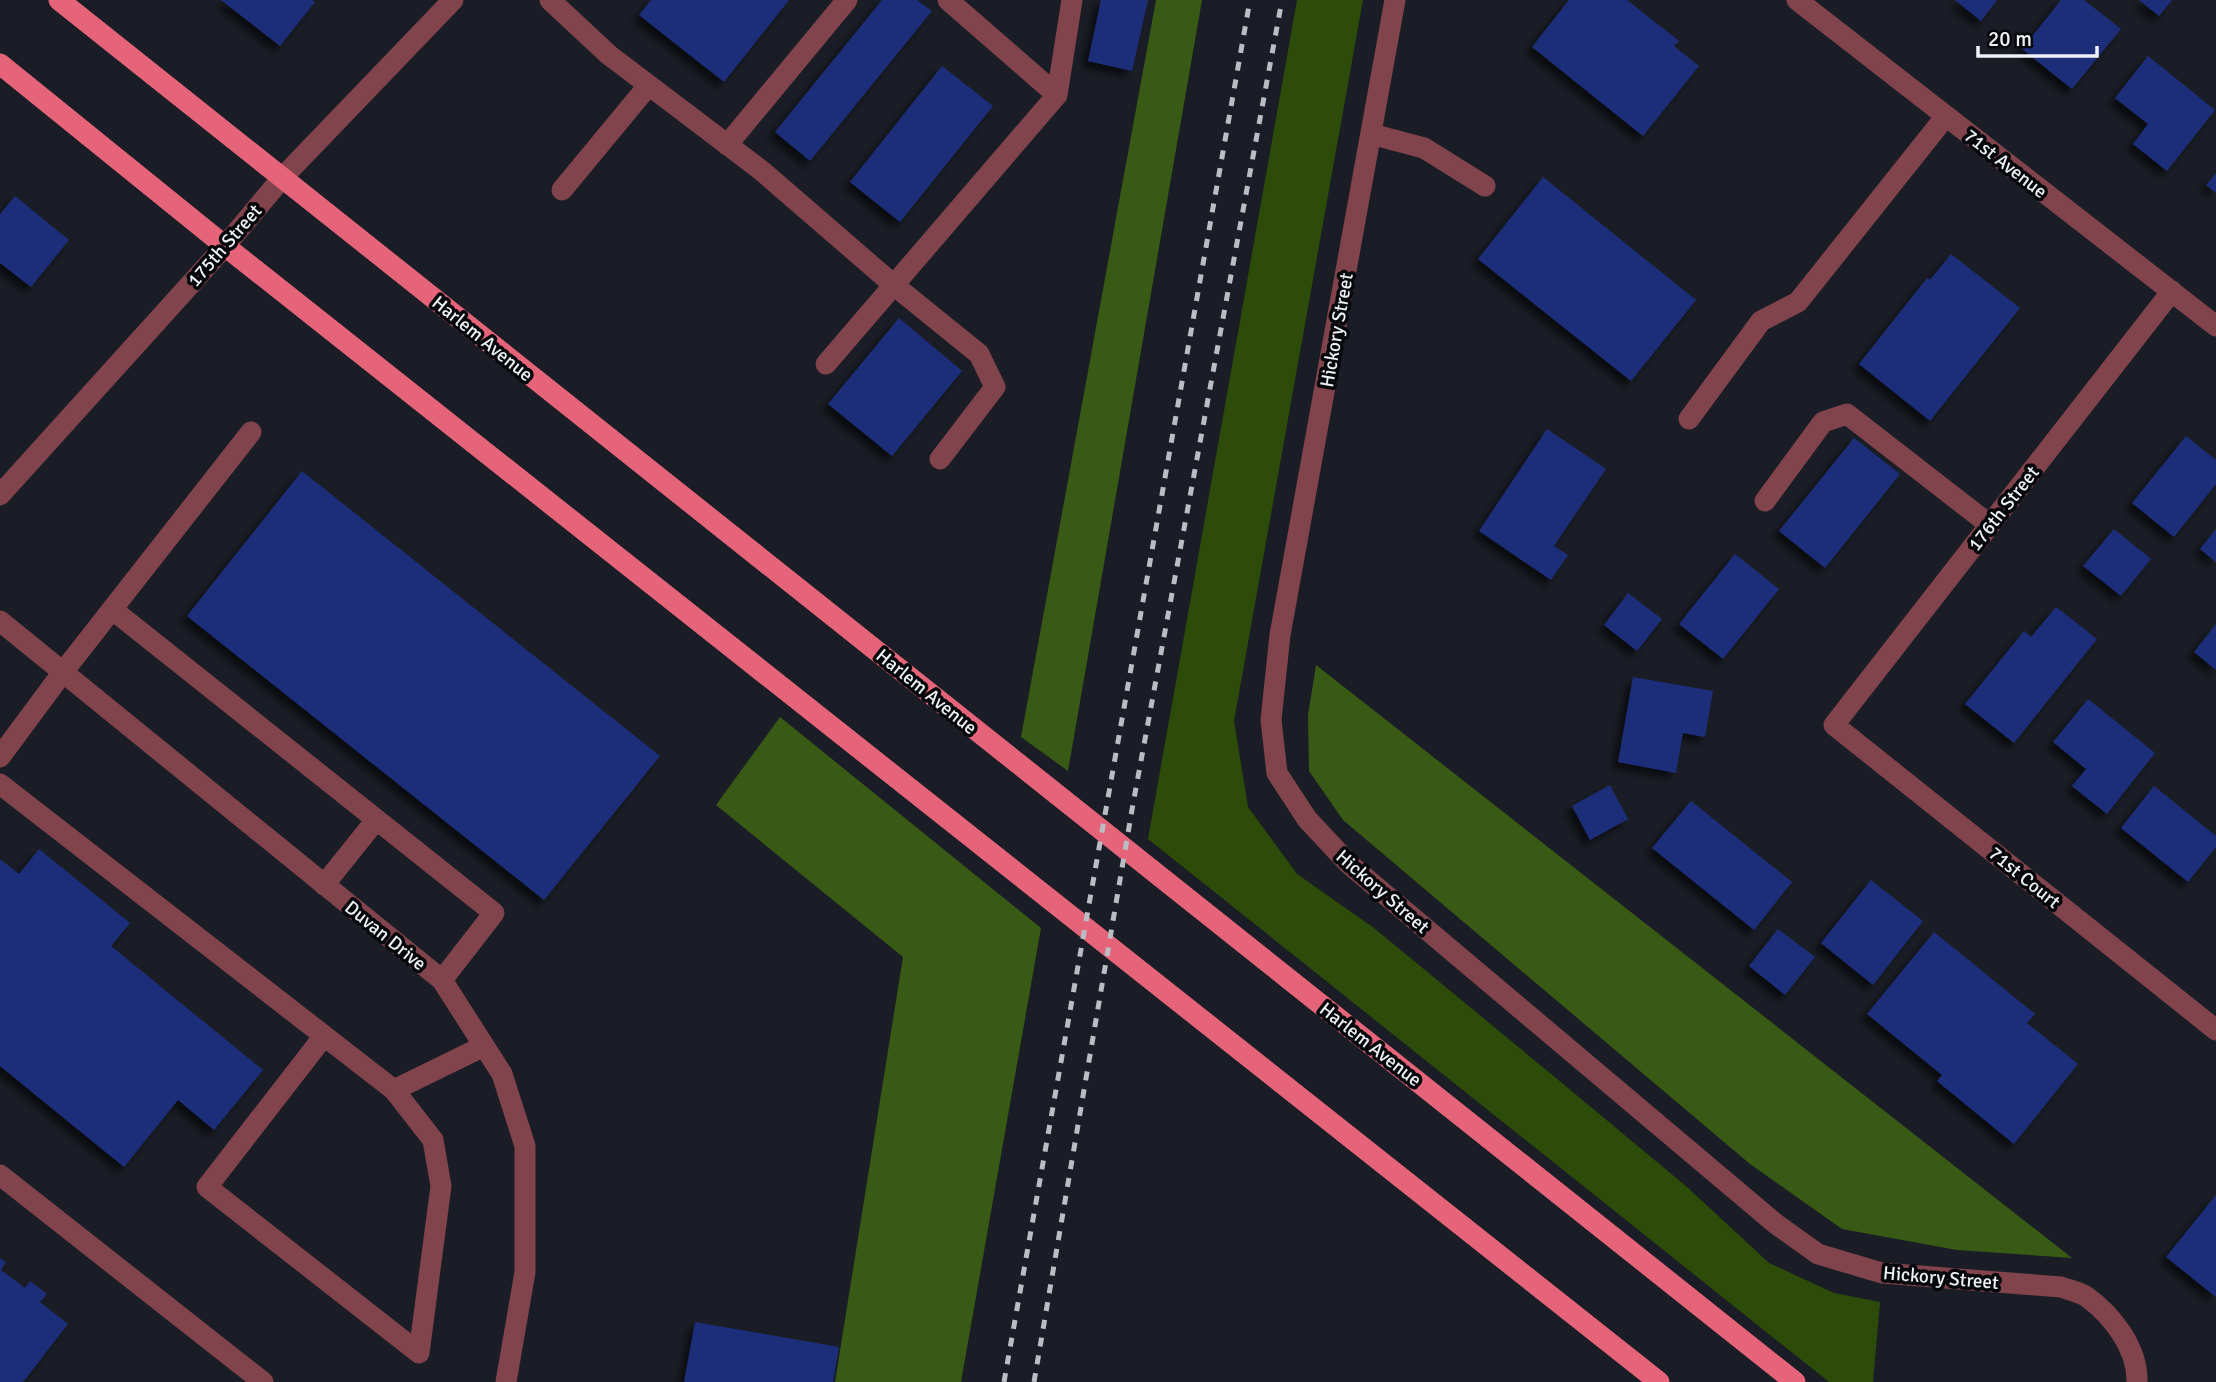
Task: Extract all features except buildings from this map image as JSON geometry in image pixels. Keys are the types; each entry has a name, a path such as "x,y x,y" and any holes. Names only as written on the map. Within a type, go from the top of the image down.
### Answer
{"main road":[{"name":"Harlem Avenue","path":"59,0 1796,1382"},
{"path":"0,64 1659,1382"}],"street":[{"name":"175th Street","path":"0,495 226,246 282,178 453,0"},
{"path":"550,0 609,55 762,171 979,354 995,387 940,459"},
{"path":"727,145 847,0"},
{"path":"948,0 1057,95"},
{"path":"826,364 1057,95 1072,0"},
{"name":"Hickory Street","path":"1395,0 1280,635 1271,720 1277,774 1307,819 1349,864 1776,1224 1818,1255 1882,1273 2061,1287 2085,1295 2114,1323 2133,1353 2137,1382"},
{"name":"71st Avenue","path":"1797,0 2216,326"},
{"path":"562,190 648,86"},
{"path":"1689,419 1761,321 1798,302 1947,116"},
{"path":"1371,134 1424,149 1485,186"},
{"name":"176th Street","path":"1834,725 2172,291"},
{"path":"1765,500 1823,422 1847,414 1990,525"},
{"path":"0,757 251,432"},
{"path":"113,610 494,913 442,980"},
{"name":"Duvan Drive","path":"0,621 442,980 502,1074 525,1146 525,1272 506,1382"},
{"name":"71st Court","path":"1834,725 2216,1030"},
{"path":"0,784 394,1090 433,1140 441,1186 419,1353 207,1187 324,1037"},
{"path":"324,885 376,820"},
{"path":"394,1090 484,1046"},
{"path":"0,1175 263,1382"}],"green space":[{"path":"1156,0 1202,0 1068,771 1021,737"},
{"path":"1297,0 1363,0 1234,721 1248,807 1297,874 1374,928 1687,1187 1769,1263 1834,1293 1880,1302 1873,1382 1829,1382 1148,839"},
{"path":"1316,665 2072,1258 1957,1250 1842,1229 1750,1164 1343,820 1309,771 1308,715"},
{"path":"780,717 1041,928 961,1382 835,1382 903,957 716,805"}],"railway":[{"path":"1004,1382 1250,0"},
{"path":"1034,1382 1133,804 1282,0"}]}
